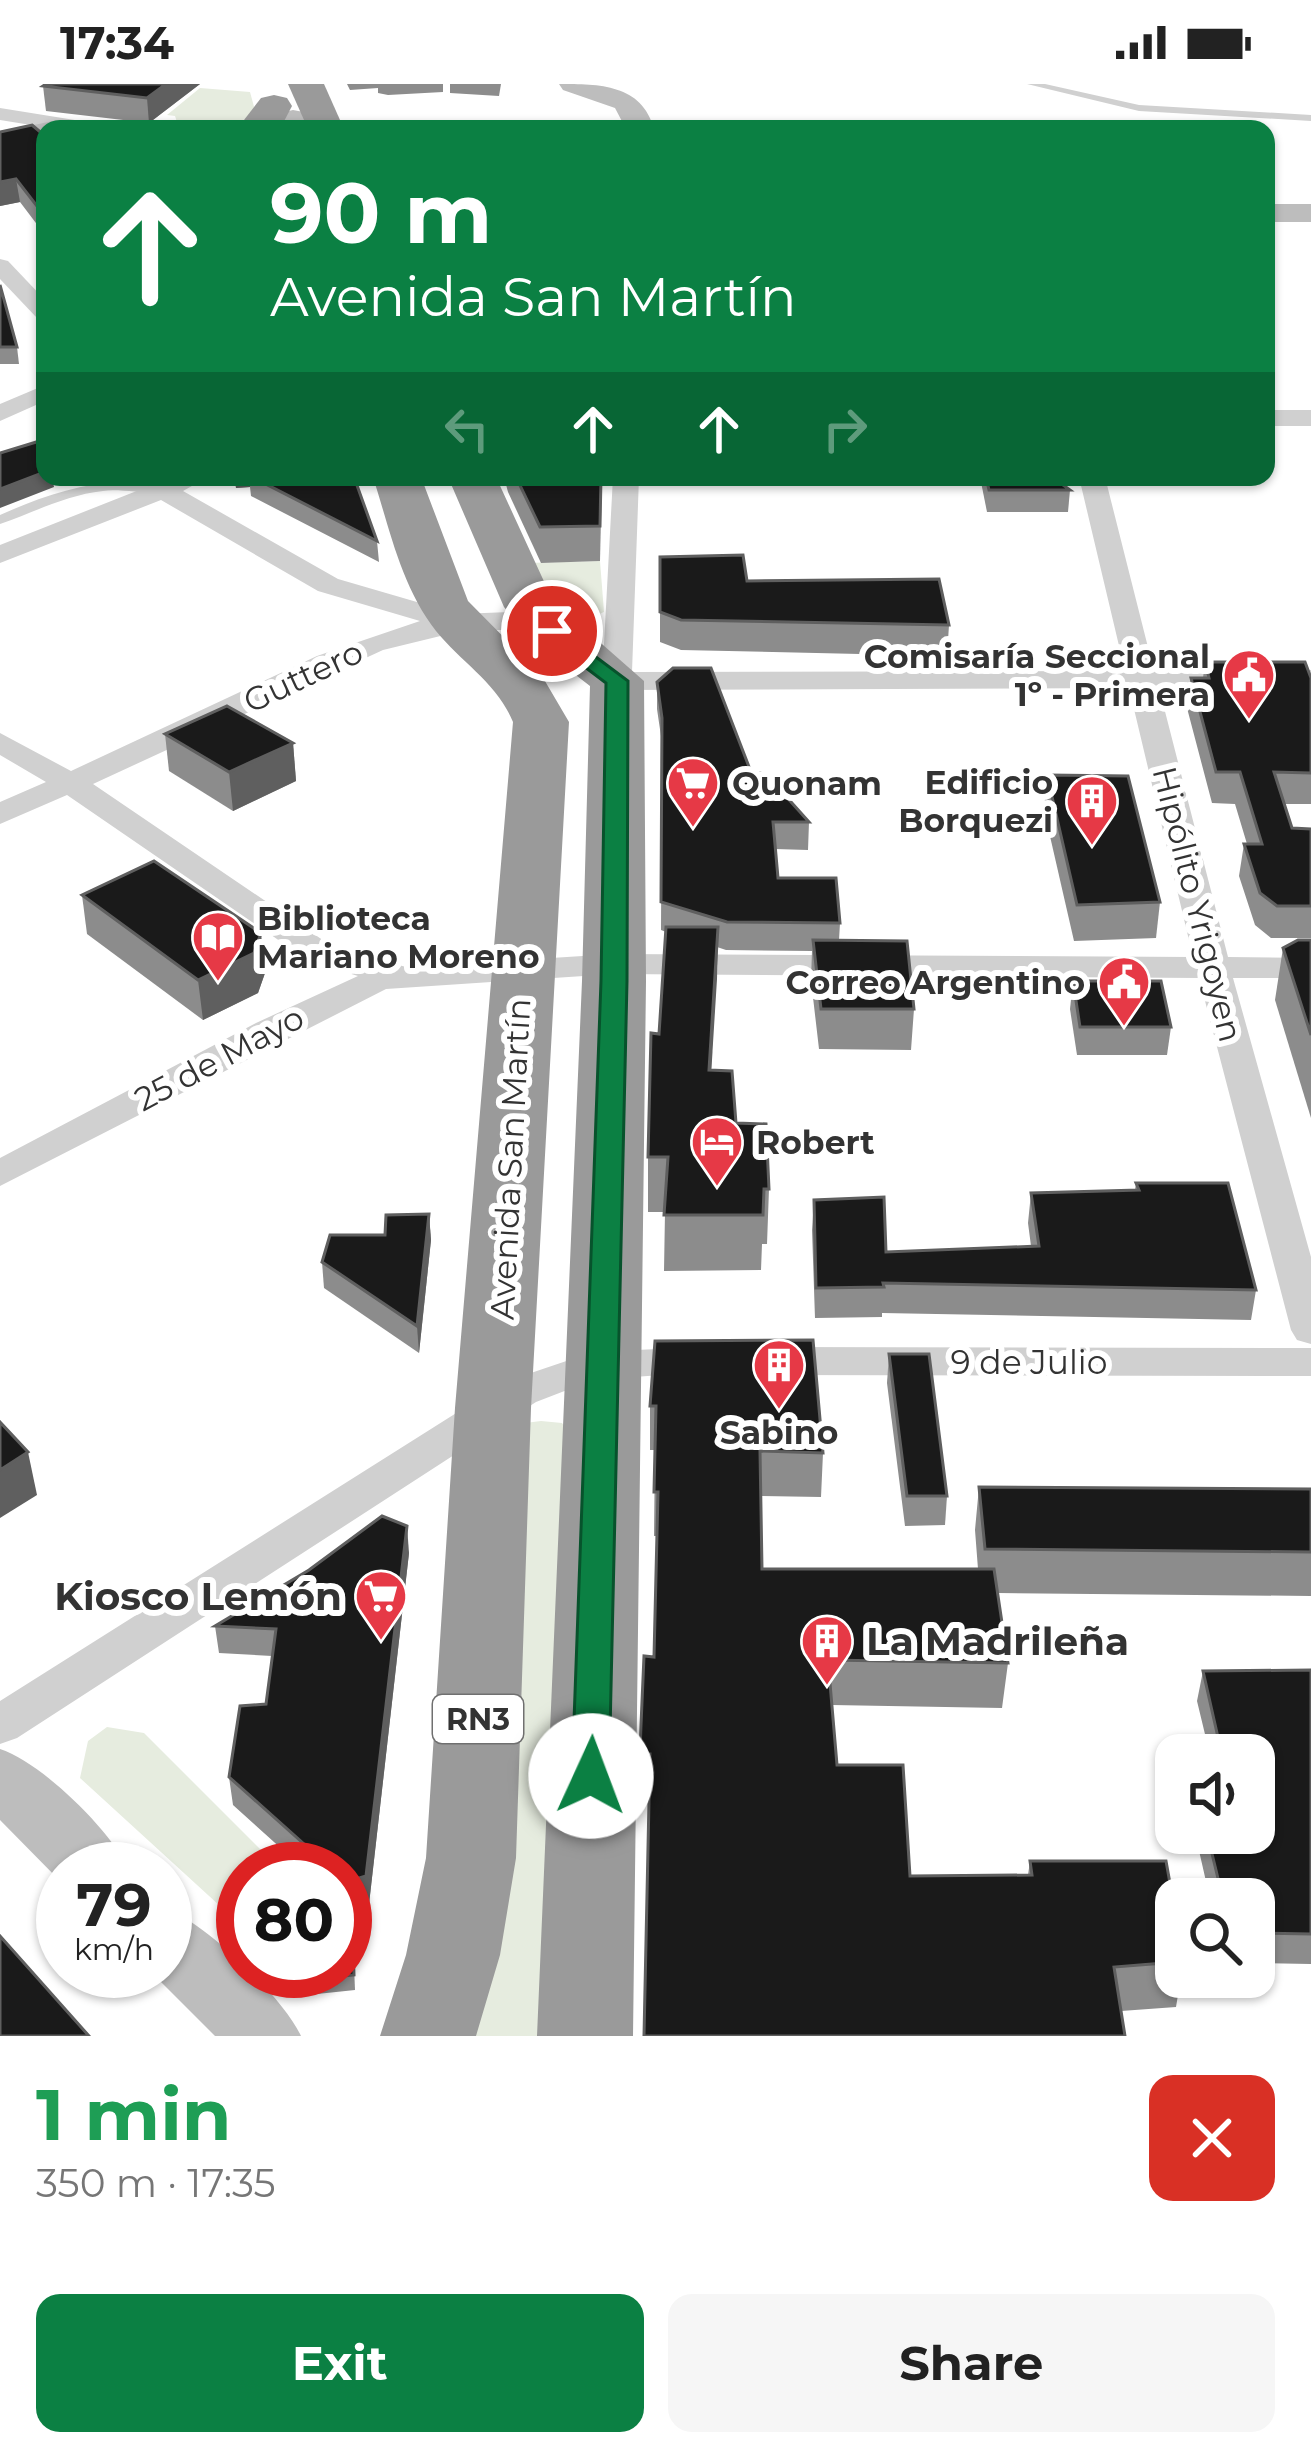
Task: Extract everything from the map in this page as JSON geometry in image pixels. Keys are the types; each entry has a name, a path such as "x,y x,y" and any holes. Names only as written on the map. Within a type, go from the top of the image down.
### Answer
{"highway":[{"name":"RN3","path":"400,486 442,602 458,623"},
{"path":"476,486 530,608 617,681 614,964 585,2036"},
{"path":"425,559 453,564 476,561 500,547"},
{"name":"Avenida San Martín","path":"458,623 532,696 541,722 493,1408"},
{"name":"RN3","path":"426,2033 453,1954 471,1858 493,1408"}],"street":[{"path":"573,84 623,100 639,120"},
{"path":"267,116 302,119 320,113"},
{"path":"5,131 36,130"},
{"path":"5,131 36,131"},
{"path":"1275,213 1311,213"},
{"path":"0,266 36,304"},
{"path":"0,413 36,396"},
{"path":"1275,418 1311,418"},
{"path":"0,555 175,486"},
{"path":"626,486 617,681 1311,679"},
{"name":"Hipólito Yrigoyen","path":"1094,486 1213,967 1311,1330"},
{"path":"164,491 328,585 458,623"},
{"name":"Guttero","path":"0,814 371,644 458,623 514,621 552,631"},
{"path":"0,742 321,954 364,968 413,974"},
{"name":"25 de Mayo","path":"0,1174 330,1000 379,979 614,964 1311,968"},
{"name":"9 de Julio","path":"493,1408 556,1373 602,1363 1311,1362"},
{"path":"0,1725 493,1408"},
{"path":"0,1776 67,1842"},
{"path":"192,1965 264,2036"}],"lane":[{"path":"1032,84 1138,107 1311,118"},
{"path":"5,131 36,140"},
{"path":"0,520 86,490 116,486"},
{"path":"148,486 164,491"}],"shaded area":[{"path":"200,88 250,92 256,114 243,120 176,120 167,115"},
{"path":"600,561 604,612 585,620 555,617 527,563"},
{"path":"525,1423 562,1423 569,1432 549,2036 463,2036"},
{"path":"107,1727 144,1733 253,1842 216,1842 216,1902 192,1880 192,1842 150,1842 80,1778 88,1741"}],"building":[{"path":"166,84 147,98 43,86"},
{"path":"32,125 36,128 36,205 16,179 0,182 0,132"},
{"path":"0,285 17,347 0,347"},
{"path":"36,442 36,475 0,489 0,453"},
{"path":"270,486 357,486 377,541"},
{"path":"520,486 601,486 600,526 540,527"},
{"path":"988,486 1064,486 1070,490 989,490"},
{"path":"743,555 747,581 939,579 949,625 681,620 660,612 660,557"},
{"path":"1205,662 1305,662 1311,678 1311,773 1274,772 1292,828 1311,829 1311,906 1277,906 1260,893 1244,844 1262,844 1240,772 1216,772 1191,678 1209,678"},
{"path":"673,668 711,668 751,772 765,773 809,822 773,822 778,878 836,878 840,923 727,922 661,902 662,718 657,682"},
{"path":"227,706 293,743 229,772 165,734"},
{"path":"1047,775 1128,776 1160,902 1077,905"},
{"path":"154,861 261,933 254,953 198,980 82,895"},
{"path":"666,927 718,927 709,1070 732,1071 736,1123 766,1124 769,1189 764,1189 763,1215 664,1215 668,1157 648,1157 651,1033 659,1034"},
{"path":"813,940 907,941 914,1009 821,1009"},
{"path":"1311,940 1311,1035 1283,948"},
{"path":"1073,981 1161,981 1171,1027 1080,1027"},
{"path":"1136,1183 1228,1183 1256,1290 883,1283 884,1287 816,1288 814,1200 884,1197 886,1252 1039,1246 1031,1193 1139,1190"},
{"path":"429,1214 417,1326 322,1262 330,1235 385,1235 386,1215"},
{"path":"813,1340 823,1453 760,1451 762,1569 994,1569 1008,1663 828,1660 837,1765 903,1765 910,1876 1032,1875 1030,1861 1166,1861 1169,1878 1155,1878 1155,1964 1114,1967 1125,2036 644,2036 650,1754 640,1754 644,1656 654,1657 658,1492 654,1492 656,1406 650,1406 655,1341"},
{"path":"889,1354 929,1354 947,1496 907,1496"},
{"path":"0,1422 28,1452 0,1470"},
{"path":"979,1487 1311,1489 1311,1552 985,1549"},
{"path":"382,1516 407,1526 370,1842 302,1842 229,1777 240,1706 266,1704 276,1629 215,1626 309,1570"},
{"path":"1311,1670 1311,1934 1275,1933 1275,1878 1218,1878 1212,1854 1275,1854 1275,1734 1217,1734 1203,1671"},
{"path":"0,1936 36,1976 36,1998 55,1998 89,2036 0,2036"}],"place":[{"name":"Comisaría Seccional 1º - Primera","path":"1249,721"},
{"name":"Quonam","path":"693,829"},
{"name":"Edificio Borquezi","path":"1092,847"},
{"name":"Biblioteca Mariano Moreno","path":"218,983"},
{"name":"Correo Argentino","path":"1124,1028"},
{"name":"Robert","path":"717,1188"},
{"name":"Sabino","path":"779,1411"},
{"name":"Kiosco Lemón","path":"381,1642"},
{"name":"La Madrileña","path":"827,1687"}],"route":[{"path":"552,631 617,681 614,981 591,1776"}]}
